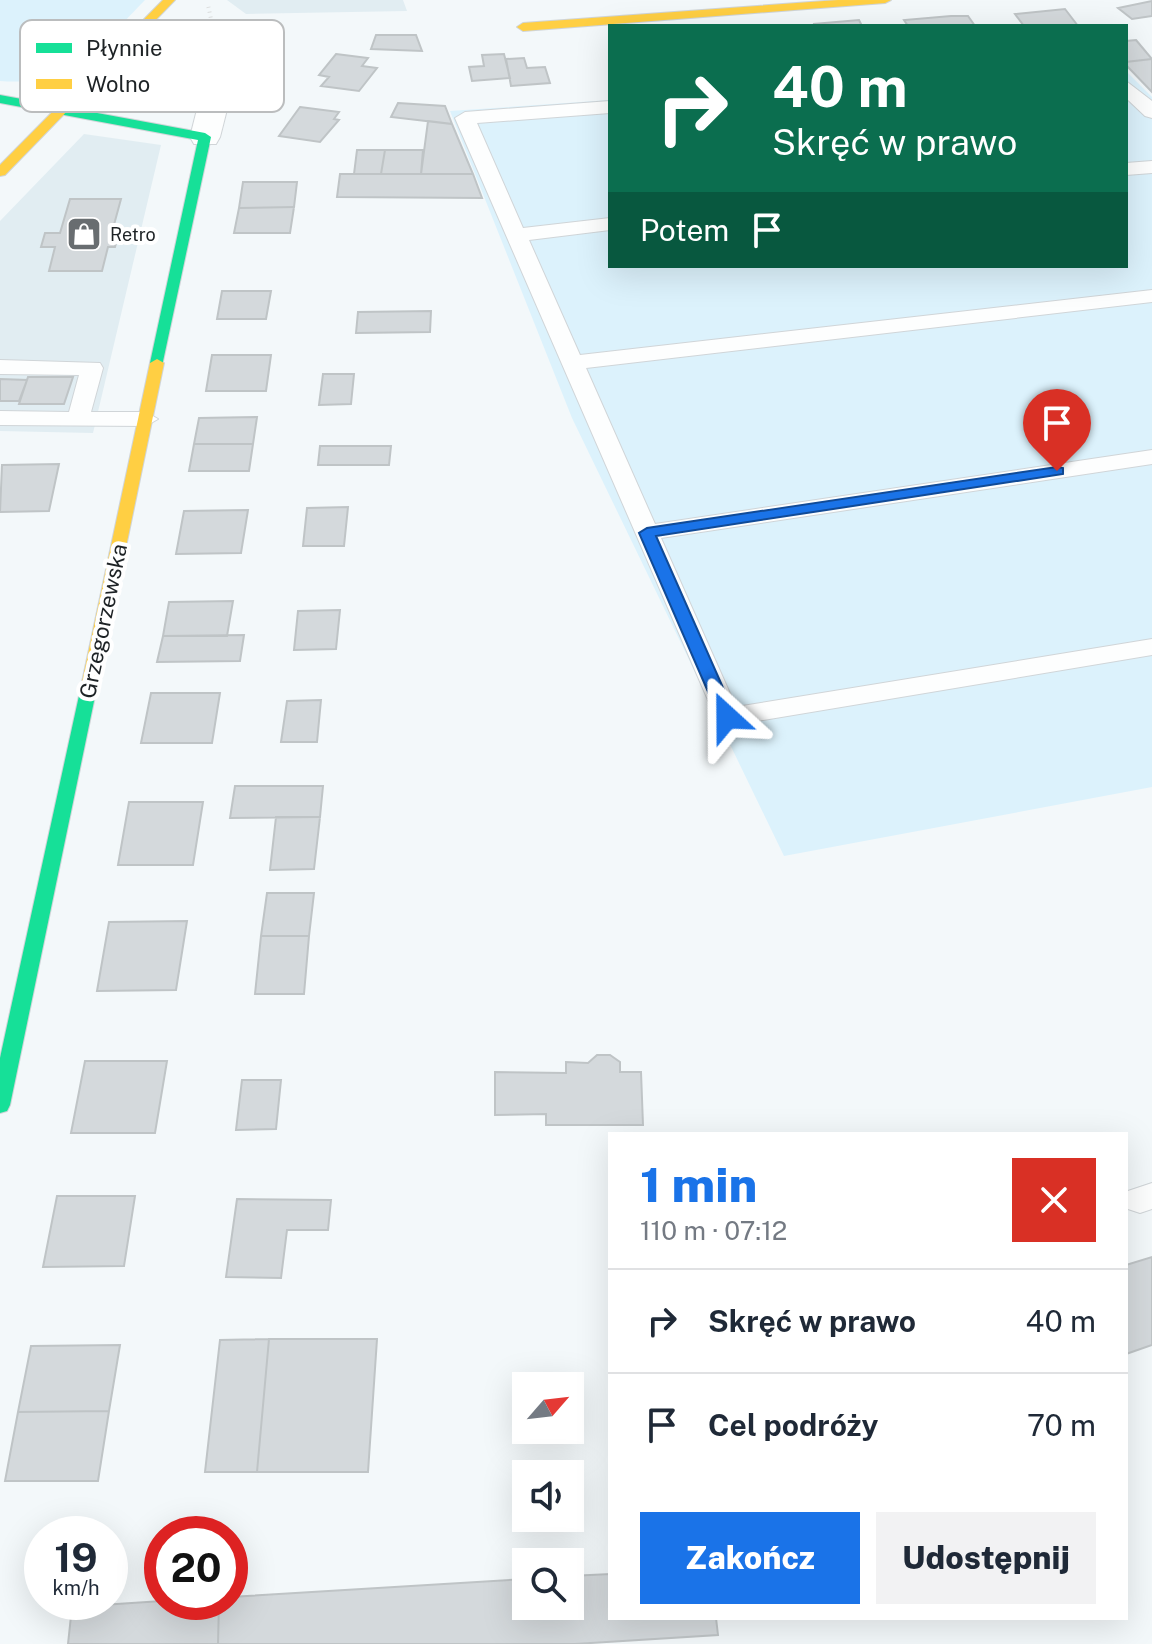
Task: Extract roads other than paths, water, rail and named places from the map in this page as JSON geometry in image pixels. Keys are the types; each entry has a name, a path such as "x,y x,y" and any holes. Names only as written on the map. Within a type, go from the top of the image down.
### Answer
{"street":[{"path":"149,20 169,0"},
{"path":"523,27 885,0"},
{"path":"0,99 20,103"},
{"path":"0,172 58,112"},
{"path":"69,112 205,137"},
{"name":"Grzegorzewska","path":"0,1105 211,112"}],"lane":[{"path":"1128,89 1152,112"},
{"path":"608,107 465,118 727,717 1152,647"},
{"path":"1128,169 1152,167"},
{"path":"516,235 608,224"},
{"path":"573,363 1152,296"},
{"path":"0,367 92,368 78,419"},
{"path":"0,418 146,419"},
{"path":"647,533 1152,457"}],"place":[{"name":"Retro","path":"84,234"}]}
